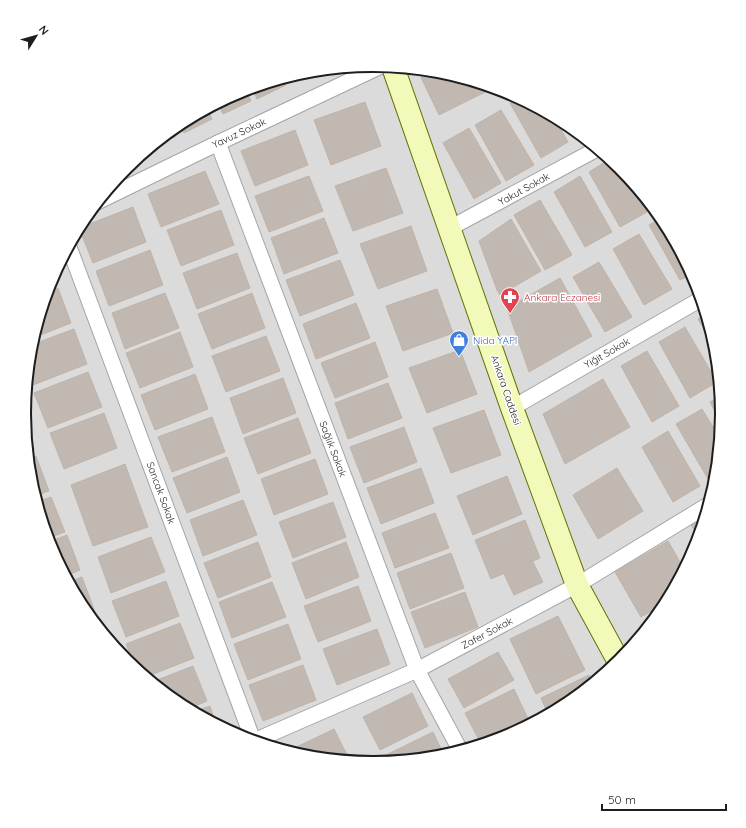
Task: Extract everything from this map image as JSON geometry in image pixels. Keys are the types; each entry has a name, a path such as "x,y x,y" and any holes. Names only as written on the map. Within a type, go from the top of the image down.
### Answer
{"main road":[{"name":"Ankara Caddesi","path":"394,73 450,228 512,408 577,585 615,655"}],"street":[{"name":"Yavuz Sokak","path":"111,195 218,143 351,73"},
{"name":"Sağlık Sokak","path":"218,143 417,670 457,745"},
{"name":"Yakut Sokak","path":"450,228 591,151"},
{"name":"Sancak Sokak","path":"71,253 250,733"},
{"name":"Yiğit Sokak","path":"512,408 696,302"},
{"name":"Zafer Sokak","path":"261,737 417,670 577,585 701,509"}],"shaded area":[{"path":"373,72 418,75 483,90 524,107 544,118 581,143 598,157 615,172 644,206 669,243 680,263 697,304 703,325 712,369 715,414 712,459 697,524 680,565 669,585 644,622 630,639 615,656 581,685 544,710 524,721 483,738 462,744 418,753 395,755 373,756 328,753 263,738 222,721 202,710 165,685 148,671 131,656 102,622 77,585 66,565 49,524 43,503 34,459 32,436 31,414 34,369 49,304 66,263 77,243 102,206 116,189 131,172 165,143 202,118 222,107 263,90 284,84 328,75 351,73"}],"building":[{"path":"420,75 470,86 475,97 439,115"},
{"path":"285,84 286,85 257,99 254,93"},
{"path":"470,86 487,91 475,97"},
{"path":"249,96 251,101 223,114 220,108"},
{"path":"365,102 381,146 331,165 314,120"},
{"path":"512,102 524,107 560,128 568,142 541,158 510,103"},
{"path":"501,110 534,165 506,181 475,125"},
{"path":"209,114 212,119 184,133 183,130"},
{"path":"469,128 501,183 474,199 443,143"},
{"path":"295,130 308,165 255,186 241,151"},
{"path":"604,163 630,189 647,212 620,227 589,172"},
{"path":"386,168 403,213 353,231 335,186"},
{"path":"205,171 219,204 161,227 148,194"},
{"path":"309,176 323,211 269,232 255,196"},
{"path":"580,176 612,232 585,247 554,192"},
{"path":"540,200 572,255 545,270 514,215"},
{"path":"133,207 146,242 93,263 82,235 89,224"},
{"path":"221,210 234,245 181,266 167,230"},
{"path":"324,218 338,253 284,274 271,238"},
{"path":"511,219 541,271 500,295 479,241"},
{"path":"655,221 657,224 669,243 686,277 680,280 649,225"},
{"path":"411,226 427,271 378,289 360,244"},
{"path":"639,234 672,289 644,305 613,249"},
{"path":"150,250 163,285 109,306 96,271"},
{"path":"237,253 250,288 197,309 183,273"},
{"path":"340,260 354,295 300,316 286,280"},
{"path":"599,262 632,317 605,332 573,277"},
{"path":"560,278 592,336 529,372 507,308"},
{"path":"58,288 71,323 41,335 49,304 55,289"},
{"path":"437,289 453,333 403,351 386,306"},
{"path":"165,293 179,328 125,349 112,313"},
{"path":"252,293 265,328 212,349 198,314"},
{"path":"356,303 370,338 316,359 303,324"},
{"path":"701,317 704,329 698,319"},
{"path":"685,327 712,374 713,384 690,398 659,342"},
{"path":"74,329 87,364 33,385 34,369 39,342"},
{"path":"180,332 193,367 140,388 126,353"},
{"path":"266,336 280,371 226,392 212,356"},
{"path":"375,342 388,377 335,398 321,363"},
{"path":"460,350 477,394 427,413 409,368"},
{"path":"647,351 679,406 652,422 621,366"},
{"path":"88,372 102,407 48,428 34,393"},
{"path":"195,374 208,409 155,430 141,395"},
{"path":"283,378 296,413 243,434 230,398"},
{"path":"603,379 630,427 565,464 543,414"},
{"path":"388,383 402,418 348,439 335,403"},
{"path":"714,399 715,411 710,402"},
{"path":"702,409 714,429 712,459 708,479 708,479 676,424"},
{"path":"484,410 501,455 451,473 433,428"},
{"path":"104,413 117,448 64,469 50,433"},
{"path":"212,417 225,452 172,472 158,437"},
{"path":"298,418 311,453 258,474 244,438"},
{"path":"404,427 417,462 364,483 350,447"},
{"path":"668,431 700,486 673,502 642,447"},
{"path":"36,456 49,491 41,494 38,481 34,457"},
{"path":"227,457 240,492 187,513 173,478"},
{"path":"315,459 328,494 274,515 261,479"},
{"path":"125,464 148,527 93,546 71,485"},
{"path":"421,468 434,503 381,524 367,488"},
{"path":"617,468 643,511 598,539 573,495"},
{"path":"507,476 522,514 473,535 457,496"},
{"path":"51,497 65,532 54,536 42,500"},
{"path":"243,500 257,535 203,556 190,520"},
{"path":"333,502 346,537 293,558 279,522"},
{"path":"435,513 449,548 395,568 382,533"},
{"path":"525,520 540,558 491,579 475,540"},
{"path":"698,521 695,530 691,525"},
{"path":"67,535 80,570 71,574 55,540"},
{"path":"151,537 165,572 111,593 98,557"},
{"path":"668,541 681,563 652,611 641,617 615,572"},
{"path":"258,542 271,577 218,598 204,563"},
{"path":"346,542 359,577 306,599 292,563"},
{"path":"451,553 464,588 410,609 397,573"},
{"path":"532,560 543,582 514,595 504,574"},
{"path":"82,577 95,612 89,604 74,580"},
{"path":"166,581 179,616 126,637 112,601"},
{"path":"272,582 286,617 232,638 219,602"},
{"path":"358,586 371,621 318,642 304,606"},
{"path":"465,592 478,627 425,648 411,612"},
{"path":"558,616 585,670 536,694 510,639"},
{"path":"180,623 194,658 152,675 131,656 126,644"},
{"path":"288,624 301,659 248,680 234,644"},
{"path":"377,629 390,664 337,685 323,649"},
{"path":"498,652 514,680 464,708 448,679"},
{"path":"303,665 316,700 263,721 249,685"},
{"path":"193,666 207,701 195,706 158,680"},
{"path":"589,675 590,677 546,709 541,698"},
{"path":"514,689 528,719 479,739 465,713"},
{"path":"412,693 428,726 380,750 363,717"},
{"path":"210,706 213,716 202,710 201,709"},
{"path":"334,729 347,755 328,753 297,747"},
{"path":"433,732 441,749 418,753 385,755"}],"place":[{"name":"Ankara Eczanesi","path":"510,314"},
{"name":"Nida YAPI","path":"459,357"}]}
